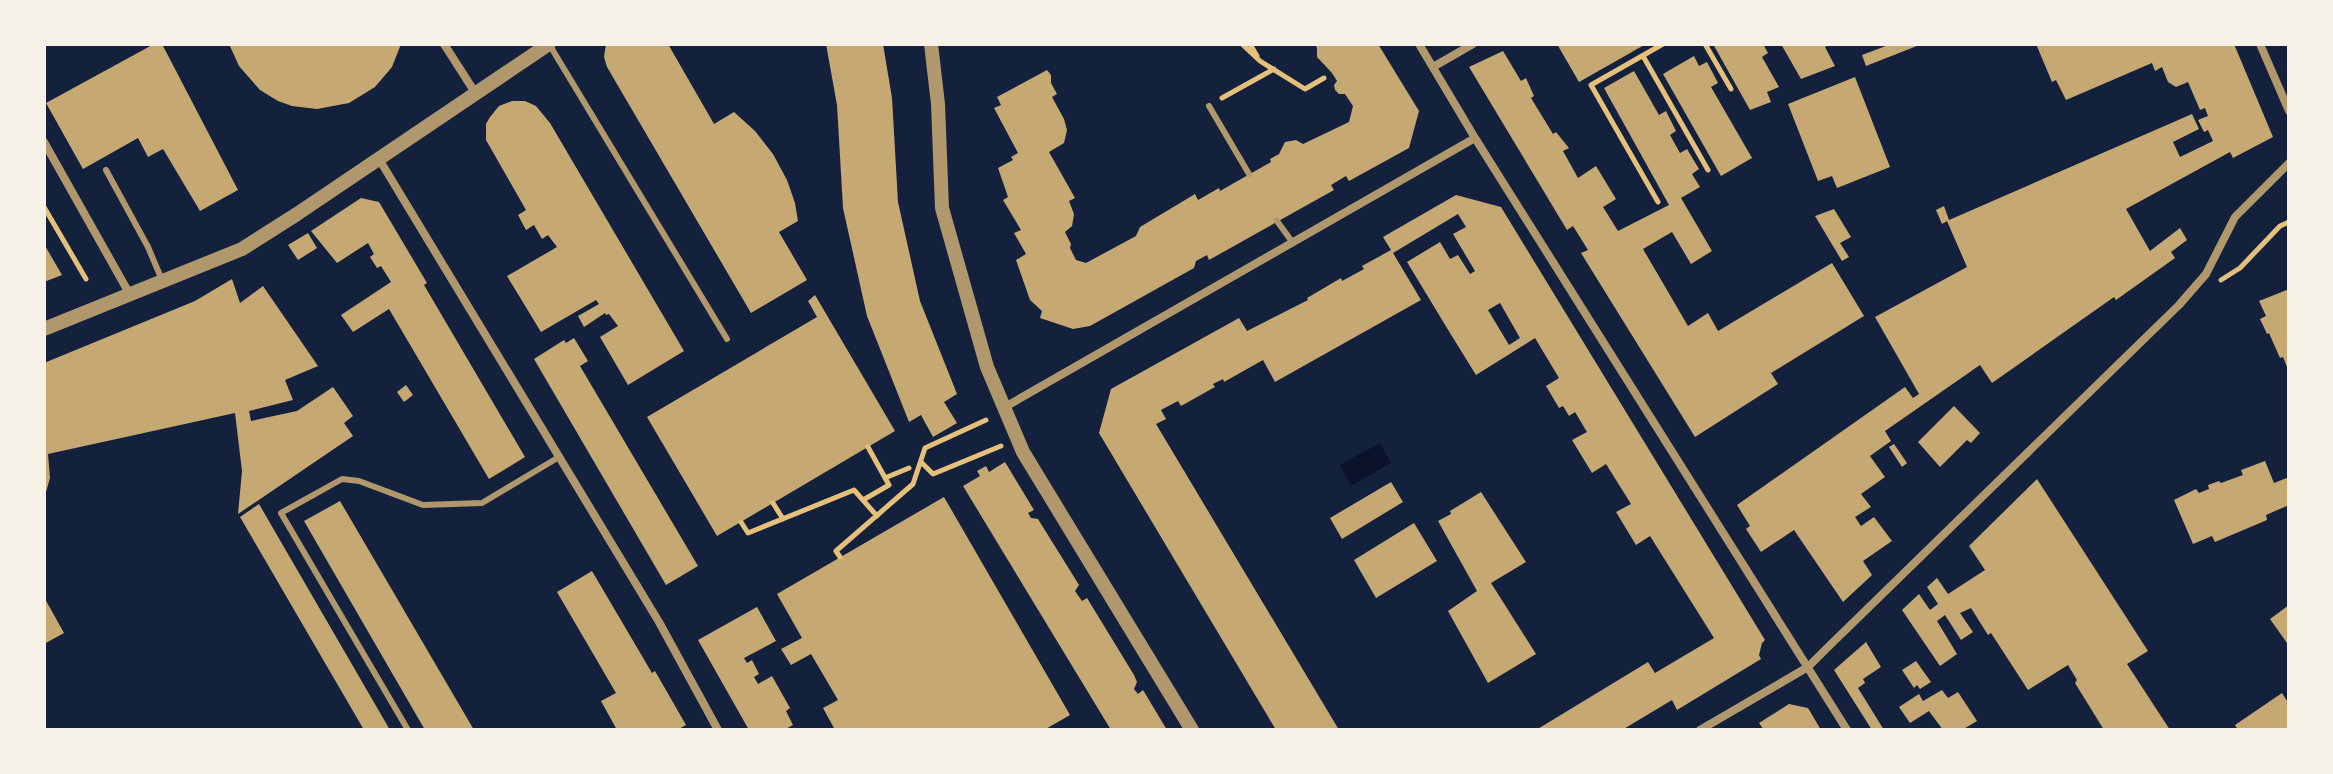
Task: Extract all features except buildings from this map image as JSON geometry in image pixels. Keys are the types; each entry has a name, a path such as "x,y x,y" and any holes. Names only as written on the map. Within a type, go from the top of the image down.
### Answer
{"street":[{"path":"444,44 476,94"},
{"path":"44,329 242,249 549,44"},
{"path":"931,44 938,104 942,208 987,367 1023,452 1192,730"},
{"path":"1419,44 1847,730"},
{"path":"1433,67 1473,44"},
{"path":"2260,44 2289,111"},
{"path":"1005,407 1475,138"},
{"path":"44,142 129,293"},
{"path":"379,159 659,622 718,730"},
{"path":"1700,730 1808,667 2179,305 2206,274 2235,217 2289,163"}],"lane":[{"path":"549,44 727,339"},
{"path":"1209,106 1249,174"},
{"path":"106,170 148,247 162,280"},
{"path":"1277,221 1293,243"},
{"path":"408,730 281,513 342,479 359,481 423,505 482,503 559,457"}],"path":[{"path":"1242,44 1260,61 1305,89 1324,78"},
{"path":"1250,44 1260,61"},
{"path":"1658,202 1591,85 1663,44"},
{"path":"1705,44 1731,89"},
{"path":"1643,56 1708,170"},
{"path":"1209,106 1274,69"},
{"path":"44,207 86,279"},
{"path":"2215,284 2240,268 2280,226 2289,222"},
{"path":"840,557 836,551 913,484 925,448 986,420"},
{"path":"922,463 933,474 1001,446"},
{"path":"863,500 889,485 868,447"},
{"path":"885,478 909,468"},
{"path":"741,522 748,533 854,490 877,516"},
{"path":"773,503 783,519"}],"water":[{"path":"1380,443 1391,463 1351,486 1340,465"}]}
